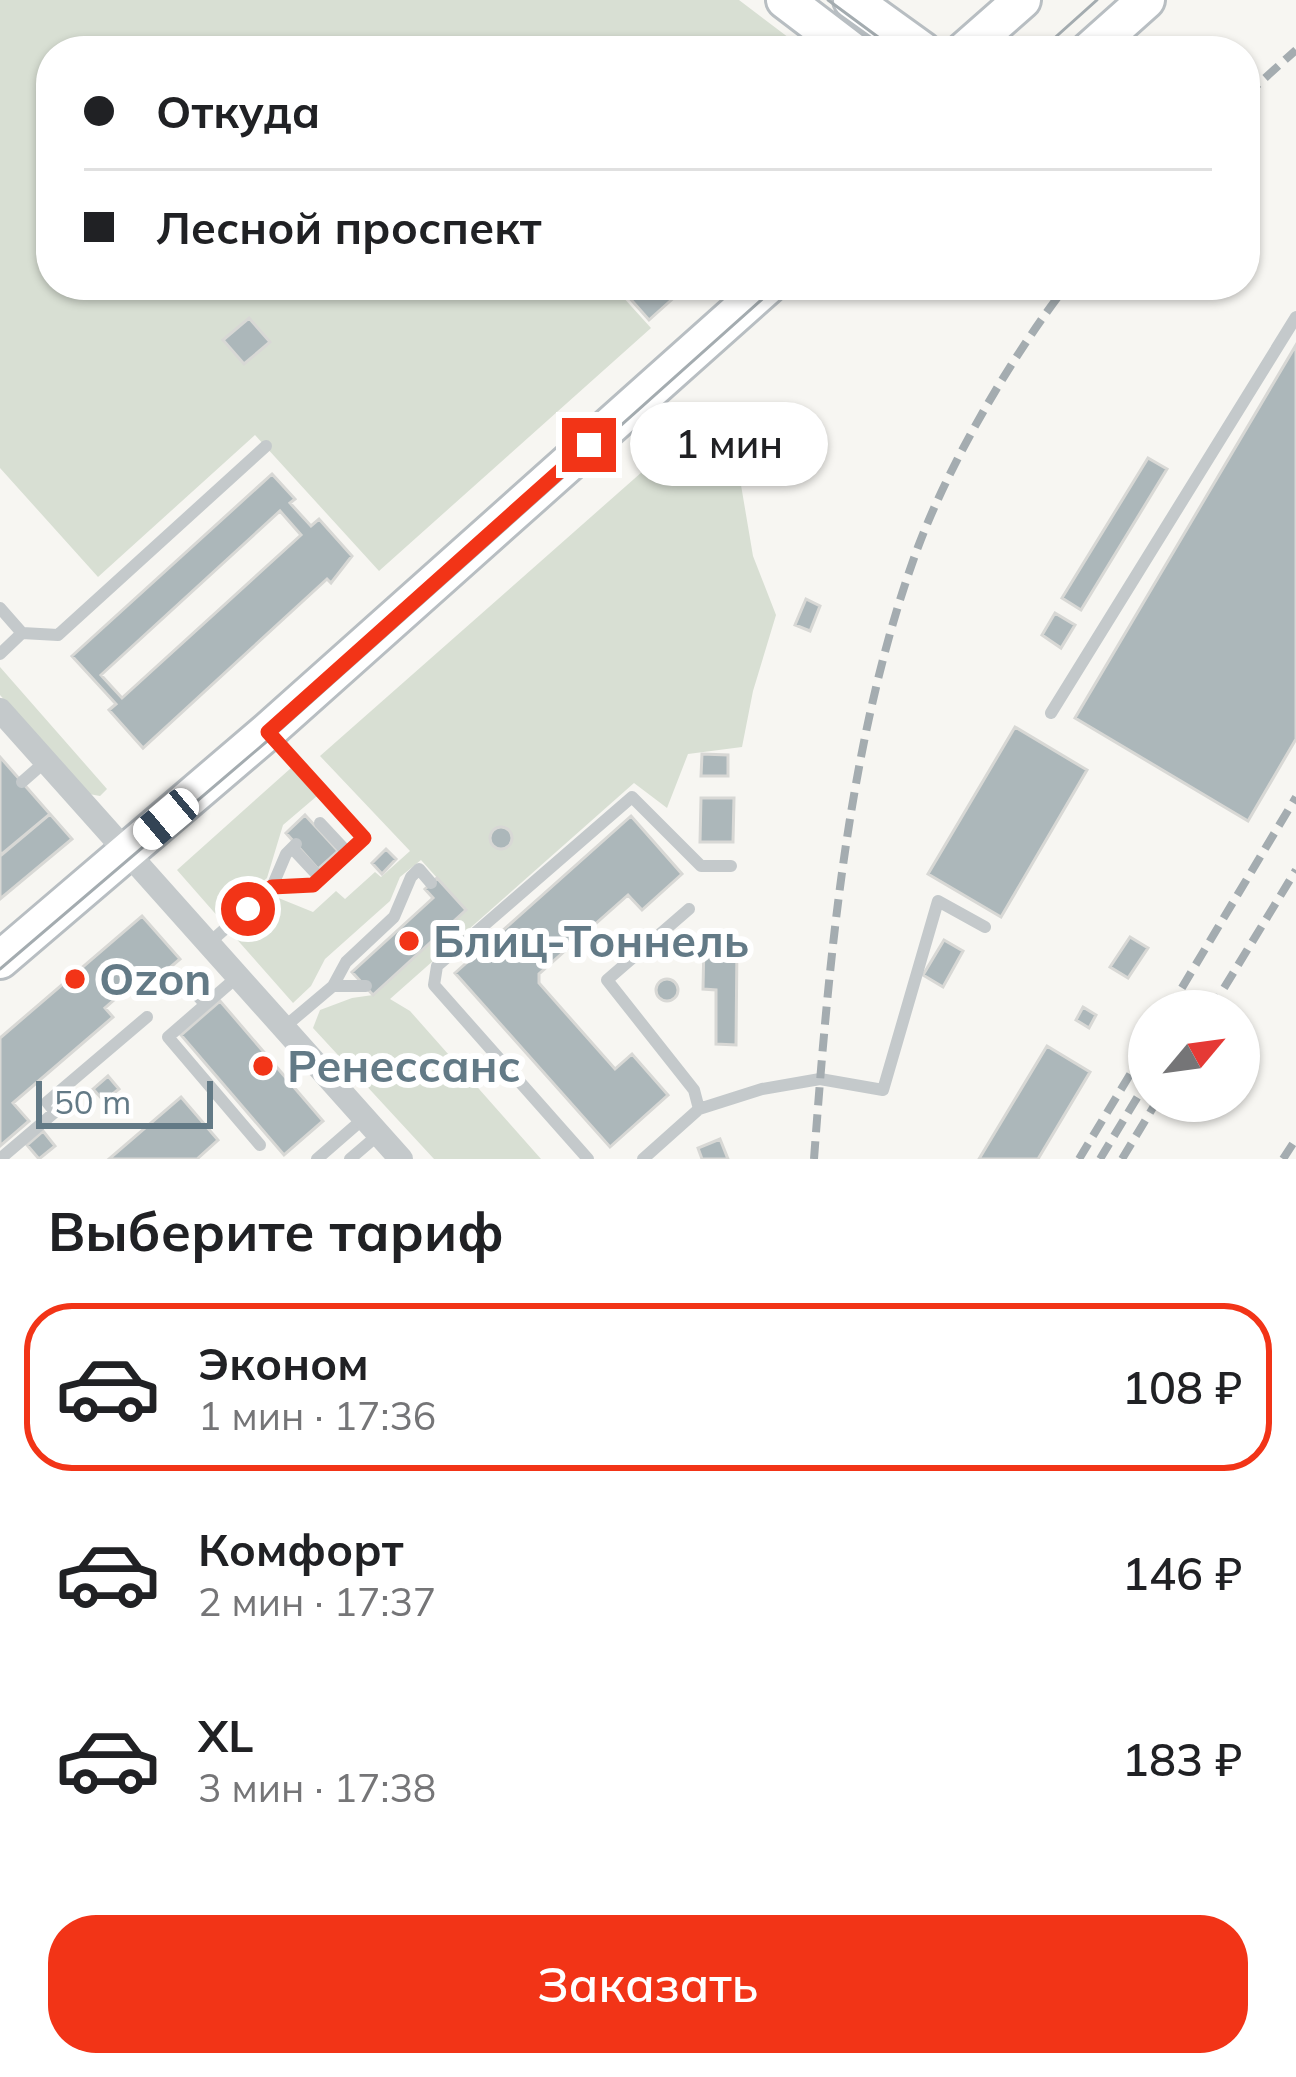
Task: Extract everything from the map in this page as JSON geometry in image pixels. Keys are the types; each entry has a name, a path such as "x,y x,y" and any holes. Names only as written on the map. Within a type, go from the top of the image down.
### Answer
{"main road":[{"path":"784,0 832,36"},
{"path":"852,0 901,36"},
{"path":"981,36 1022,0"},
{"path":"1105,36 1146,0"},
{"path":"0,960 268,732 751,300"}],"street":[{"path":"0,710 381,1138"}],"lane":[{"path":"1051,713 1296,316"},
{"path":"0,608 22,633 58,635 266,446"},
{"path":"0,654 22,633"},
{"path":"268,732 364,838 313,885 272,887"},
{"path":"22,782 46,760"},
{"path":"587,1159 434,985 437,966 632,797 701,866 730,866"},
{"path":"337,807 318,825 348,853"},
{"path":"207,944 272,887 294,846 320,878"},
{"path":"281,1029 333,986 346,962 394,917 419,869 431,883"},
{"path":"644,1159 699,1108 762,1089 820,1078 883,1090 938,901 985,927"},
{"path":"689,909 607,980 694,1090 699,1108"},
{"path":"236,978 168,1036 260,1145"},
{"path":"189,986 205,1004"},
{"path":"333,986 366,986"},
{"path":"0,1159 55,1112 47,1102 147,1016"},
{"path":"350,1159 381,1138"},
{"path":"317,1159 381,1138"},
{"path":"362,1159 381,1138"}],"shaded area":[{"path":"0,0 739,0 787,36 36,36 36,300 626,300 651,328 379,571 255,435 98,577 0,468"},
{"path":"685,434 741,485 753,556 776,615 742,747 688,754 667,808 634,783 390,999 410,1011 541,1159 434,1159 313,1028 320,1010 373,995 465,909 421,860 400,877 390,901 325,959 311,986 293,1003 233,935 276,897 313,912 336,891 345,899 375,872 381,877 410,851 320,756"},
{"path":"0,667 107,789 100,796 89,794 0,695"},
{"path":"291,768 317,796 283,825 267,878 220,919 177,870"}],"building":[{"path":"631,300 671,300 649,320"},
{"path":"249,318 270,342 244,364 223,340"},
{"path":"1296,345 1296,739 1248,821 1075,718"},
{"path":"1148,458 1167,469 1081,610 1062,598"},
{"path":"272,474 311,526 319,519 352,556 331,583 327,579 143,748 109,710 116,704 72,656","holes":["280,511 301,535 122,698 101,675"]},
{"path":"806,599 820,606 810,631 795,625"},
{"path":"1055,613 1075,625 1061,648 1042,635"},
{"path":"1015,727 1087,770 1001,917 928,874"},
{"path":"702,754 728,755 728,776 701,776"},
{"path":"0,757 50,814 2,854 0,852"},
{"path":"701,798 734,798 733,842 700,842"},
{"path":"50,814 72,839 0,899 0,856"},
{"path":"305,815 338,851 318,869 286,833"},
{"path":"631,816 682,874 642,910 628,895 539,974 539,983 615,1069 632,1054 668,1095 610,1147 455,973"},
{"path":"501,827 512,838 501,849 490,838"},
{"path":"386,849 396,859 382,874 372,863"},
{"name":"Блиц-Тоннель","path":"437,878 466,910 373,995 352,972 433,898 425,889"},
{"path":"142,916 180,959 139,994 131,985 105,1008 113,1017 13,1103 29,1121 0,1146 0,1038"},
{"path":"1130,937 1148,948 1128,978 1110,967"},
{"path":"944,940 963,951 943,987 923,975"},
{"path":"704,943 737,943 736,1045 716,1044 716,990 703,989"},
{"path":"667,979 678,990 667,1001 656,990"},
{"path":"220,1001 323,1121 284,1155 181,1035"},
{"path":"1083,1007 1096,1015 1089,1028 1076,1020"},
{"path":"1047,1046 1090,1072 1038,1159 979,1159"},
{"path":"108,1076 119,1089 104,1101 93,1089"},
{"path":"181,1097 218,1140 197,1159 109,1159"},
{"path":"43,1131 55,1146 39,1159 27,1145"},
{"path":"720,1139 728,1159 702,1159 698,1148"}],"tram line":[{"path":"828,0 877,36"},
{"path":"1057,36 1097,0"},
{"path":"0,969 272,737 761,300"}],"railway":[{"path":"1260,82 1296,50"},
{"path":"814,1159 845,849 874,695 894,620 931,514 964,446 1056,300"},
{"path":"1181,990 1296,797"},
{"path":"1223,990 1296,870"},
{"path":"1079,1159 1128,1078"},
{"path":"1100,1159 1128,1113"},
{"path":"1122,1159 1144,1122"},
{"path":"1283,1159 1296,1139"}],"place":[{"name":"Блиц-Тоннель","path":"409,941"},
{"name":"Ozon","path":"75,979"},
{"name":"Ренессанс","path":"263,1066"}],"route":[{"path":"248,909 272,887 313,885 364,838 268,732 589,445"}]}
